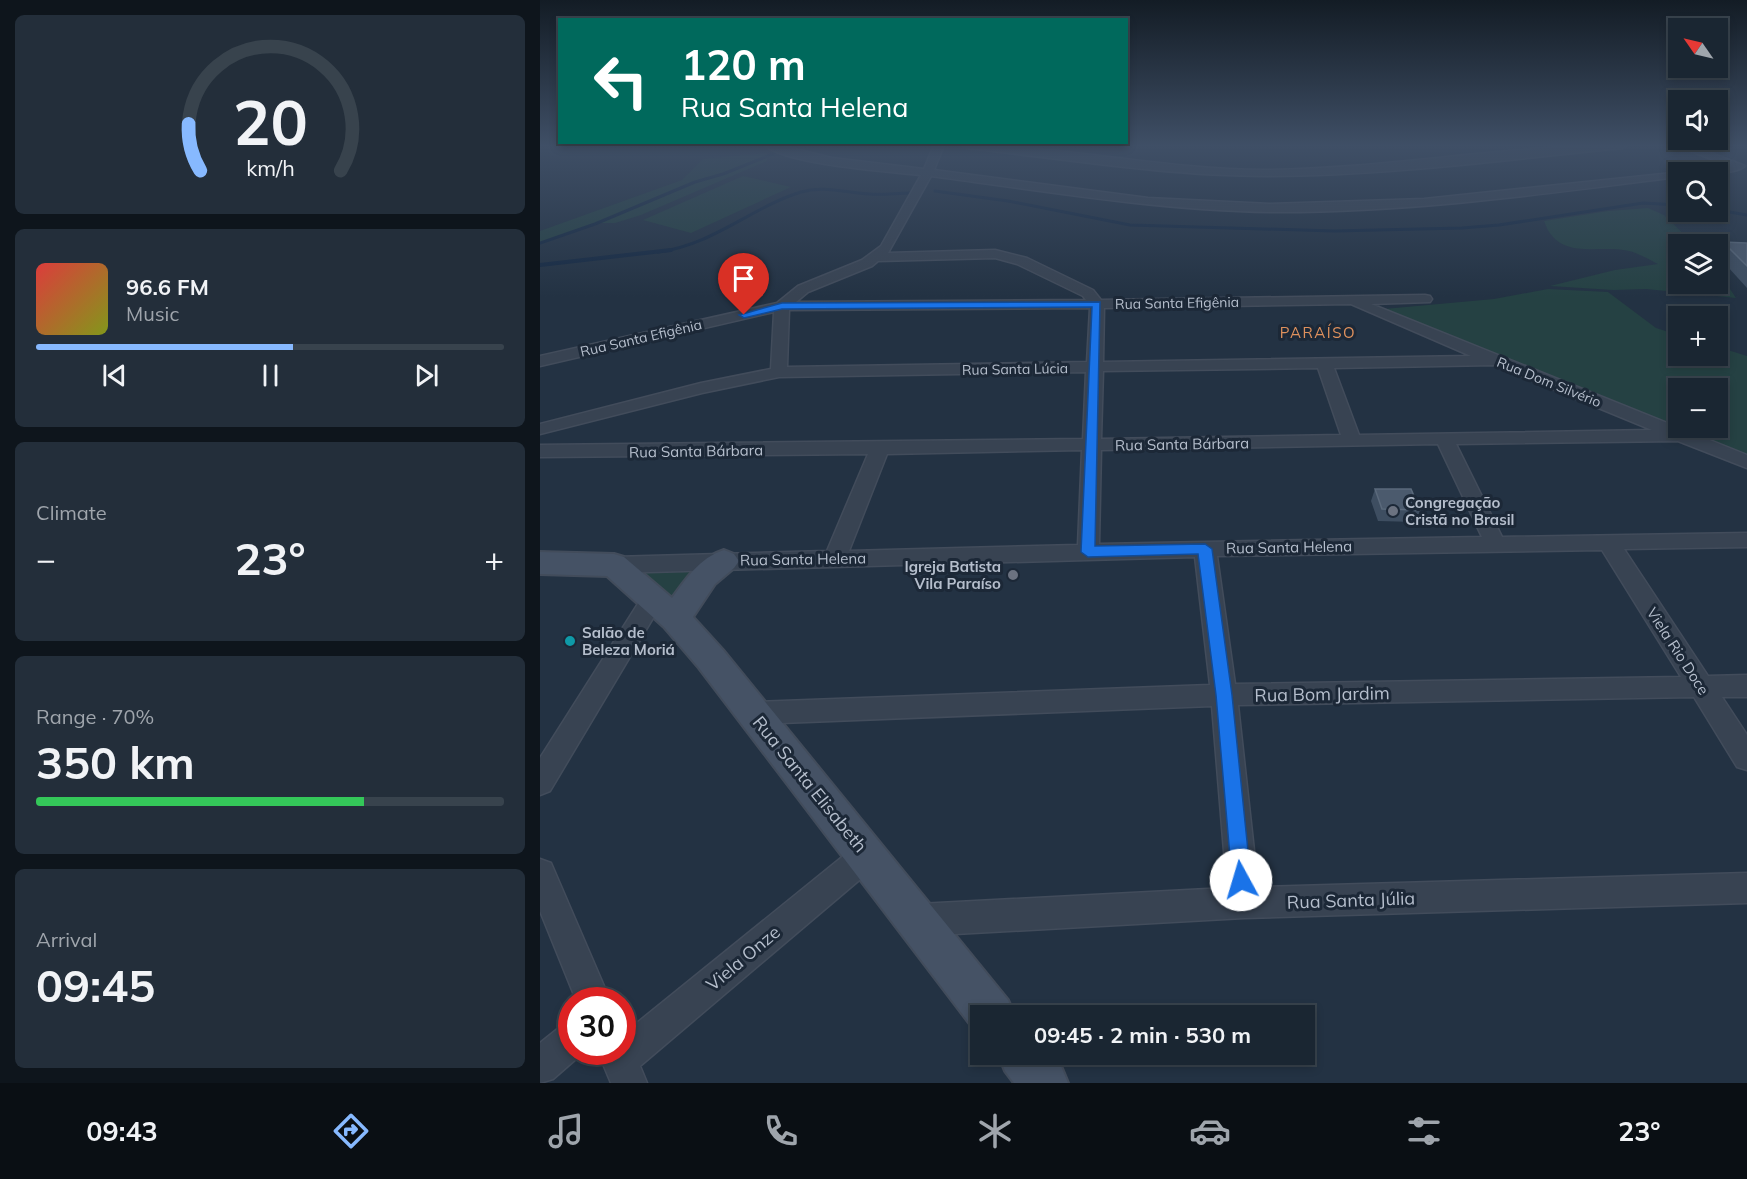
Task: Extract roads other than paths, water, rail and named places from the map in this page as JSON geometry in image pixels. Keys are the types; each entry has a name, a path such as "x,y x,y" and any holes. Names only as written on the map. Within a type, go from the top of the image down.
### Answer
{"street":[{"path":"779,372 782,306 813,284 877,256 886,248 915,196"},
{"path":"1090,196 1207,206 1271,208 1400,204 1462,196"},
{"path":"877,256 995,255 1011,257 1088,293 1097,304 1088,552"},
{"name":"Rua Santa Efigênia","path":"540,361 782,306 1425,299"},
{"name":"Rua Dom Silvério","path":"1352,301 1668,430"},
{"name":"Rua Santa Lúcia","path":"540,429 701,388 779,372 1496,360"},
{"path":"1325,364 1352,441"},
{"name":"Rua Santa Bárbara","path":"540,451 1668,435"},
{"name":"Rua Dom Silvério","path":"1687,438 1747,462"},
{"path":"1445,440 1496,545"},
{"path":"835,558 880,448"},
{"name":"Rua Santa Helena","path":"614,564 1205,549 1747,540"},
{"name":"Viela Rio Doce","path":"1609,544 1747,758"},
{"path":"1205,549 1224,695 1244,903"},
{"path":"540,782 664,608 724,561"},
{"path":"540,563 614,564"},
{"name":"Rua Santa Elisabeth","path":"614,564 664,608 711,659 919,920 984,1005"},
{"name":"Rua Bom Jardim","path":"754,713 1224,695 1747,686"},
{"name":"Viela Onze","path":"636,1052 867,855"},
{"path":"540,874 588,987"},
{"name":"Rua Santa Júlia","path":"919,920 1244,903 1747,888"},
{"path":"540,1066 558,1051"},
{"path":"1030,1065 1044,1083"}],"waterway":[{"path":"540,243 595,224 663,196"},
{"path":"664,251 697,242 792,196"},
{"path":"968,196 1130,225 1334,231 1462,228 1499,225 1643,203 1668,204"},
{"path":"1728,212 1747,215"},
{"path":"664,251 671,250"},
{"path":"540,265 664,251"},
{"path":"658,252 664,251"}],"place":[{"name":"Congregação Cristã no Brasil","path":"1393,511"},
{"name":"Igreja Batista Vila Paraíso","path":"1013,575"},
{"name":"Salão de Beleza Moriá","path":"570,641"}],"district":[{"name":"PARAÍSO","path":"1318,332"}]}
